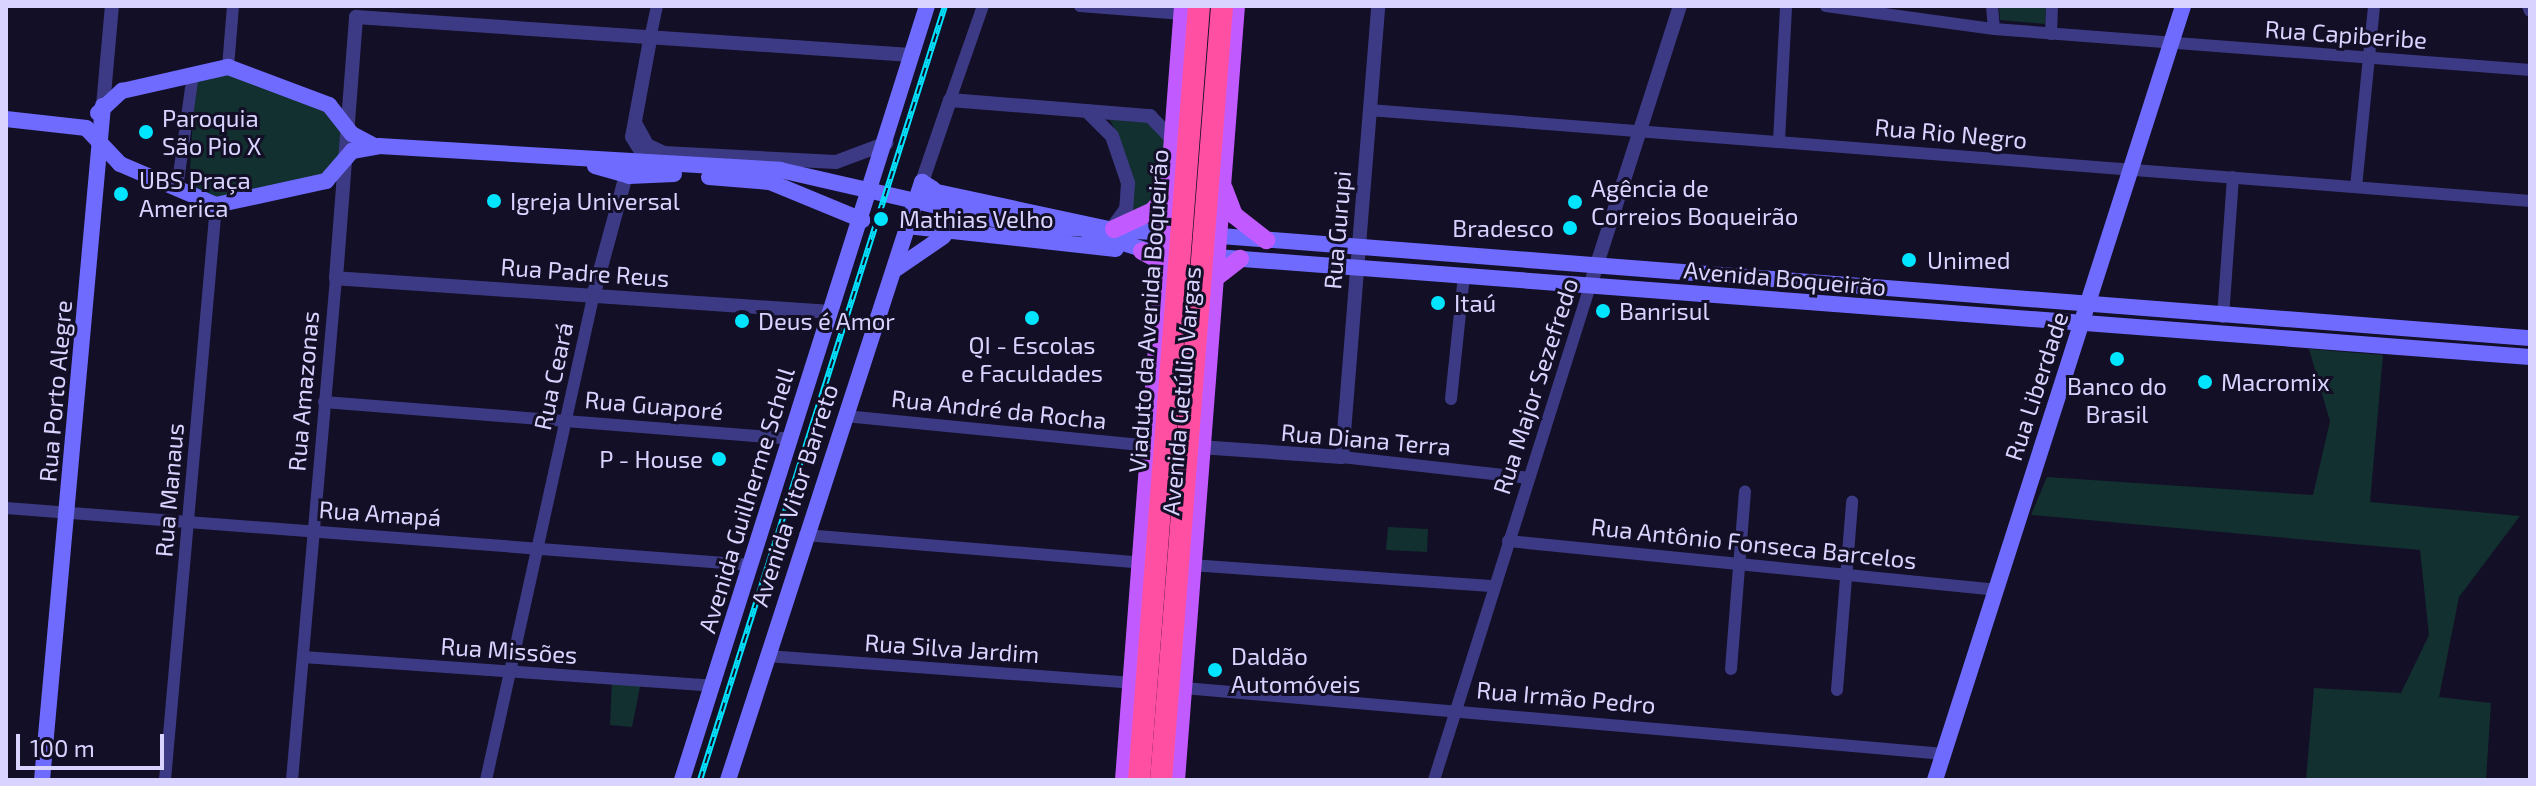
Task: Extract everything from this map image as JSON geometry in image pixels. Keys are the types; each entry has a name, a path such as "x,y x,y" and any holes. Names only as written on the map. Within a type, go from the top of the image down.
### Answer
{"highway":[{"name":"Viaduto da Avenida Boqueirão","path":"1162,620 1222,6"},
{"name":"Viaduto da Avenida Boqueirão","path":"1162,620 1188,9"},
{"path":"1139,780 1162,620"},
{"path":"1161,780 1162,620"}],"main road":[{"name":"Avenida Guilherme Schell","path":"682,780 789,439 887,143 927,6"},
{"name":"Avenida Getúlio Vargas","path":"1176,780 1199,447 1236,6"},
{"name":"Rua Liberdade","path":"1935,780 2183,6"},
{"name":"Avenida Getúlio Vargas","path":"1124,780 1149,446 1188,9"},
{"path":"74,124 122,91 228,67 326,103 348,131 379,146"},
{"name":"Rua Porto Alegre","path":"42,780 102,148 103,106"},
{"path":"6,119 74,124 92,132 102,148 177,189 216,205 326,181 347,156 379,146 562,157 622,175 770,182 862,220"},
{"name":"Avenida Boqueirão","path":"562,157 780,170 1083,232 1138,251 1590,286 2084,315 2223,317 2530,338"},
{"path":"1173,167 1192,188 1223,172 1231,211 1266,240"},
{"path":"925,187 1111,229 1153,211 1171,187"},
{"name":"Avenida Vitor Barreto","path":"728,780 907,226 925,187"},
{"path":"907,226 944,236 1138,251 1161,261 1165,276"},
{"name":"Avenida Boqueirão","path":"1083,232 1111,229 1168,232 1597,268 2530,357"},
{"path":"891,277 913,251 944,236"},
{"path":"1214,279 1240,259"},
{"path":"1161,319 1191,302 1211,323"}],"street":[{"name":"Rua Porto Alegre","path":"103,106 112,6"},
{"path":"228,67 233,6"},
{"path":"622,175 655,164 634,145 635,123 657,6"},
{"path":"925,187 950,100 983,6"},
{"path":"1080,6 1188,9"},
{"name":"Rua Gurupi","path":"1342,457 1378,6"},
{"name":"Rua Major Sezefredo","path":"1434,780 1680,6"},
{"path":"1779,141 1786,6"},
{"name":"Rua Capiberibe","path":"1826,6 1994,29 2530,70"},
{"path":"1992,6 1994,29"},
{"path":"2051,34 2052,6"},
{"path":"2356,187 2374,6"},
{"path":"357,11 911,55"},
{"name":"Rua Amazonas","path":"292,780 357,11"},
{"path":"177,189 193,73"},
{"path":"950,100 1159,119 1174,145"},
{"name":"Rua Rio Negro","path":"1369,110 2530,201"},
{"path":"1086,111 1112,136 1129,188 1126,209 1111,229"},
{"path":"635,123 647,145 664,153 836,162 887,143"},
{"name":"Rua Ceará","path":"486,780 622,175"},
{"path":"2223,317 2233,177"},
{"name":"Rua Manaus","path":"165,780 216,205"},
{"path":"1451,399 1464,276"},
{"name":"Rua Padre Reus","path":"336,278 594,293 831,312"},
{"name":"Rua Guaporé","path":"324,402 789,439"},
{"name":"Rua André da Rocha","path":"845,416 1149,446"},
{"name":"Rua Diana Terra","path":"1199,447 1342,457 1528,478"},
{"path":"1731,669 1745,492"},
{"path":"1837,690 1852,502"},
{"name":"Rua Amapá","path":"6,508 540,546 751,565"},
{"path":"805,535 1142,563"},
{"name":"Rua Antônio Fonseca Barcelos","path":"1508,541 1996,590"},
{"path":"1191,565 1494,586"},
{"name":"Rua Silva Jardim","path":"767,656 1133,683"},
{"name":"Rua Missões","path":"303,657 713,686"},
{"name":"Rua Irmão Pedro","path":"1184,688 1455,709 1944,754"},
{"path":"728,780 736,780"}],"green space":[{"path":"1999,6 2046,6 2045,24 2000,20"},
{"path":"228,68 326,107 341,125 340,152 327,176 217,199 189,190 195,78"},
{"path":"1109,118 1145,120 1167,138 1164,179 1154,203 1128,214 1119,138"},
{"path":"2309,349 2383,355 2370,502 2520,516 2459,597 2439,697 2491,703 2486,780 2306,780 2314,688 2401,693 2429,635 2420,550 2031,515 2047,477 2313,495 2330,421"},
{"path":"1388,527 1428,529 1427,552 1386,550"},
{"path":"612,680 641,682 632,727 610,725"}],"railway":[{"path":"700,780 945,6"}],"place":[{"name":"Paroquia São Pio X","path":"146,132"},
{"name":"UBS Praça America","path":"121,194"},
{"name":"Igreja Universal","path":"494,201"},
{"name":"Agência de Correios Boqueirão","path":"1575,202"},
{"name":"Mathias Velho","path":"881,219"},
{"name":"Bradesco","path":"1570,228"},
{"name":"Unimed","path":"1909,260"},
{"name":"Itaú","path":"1438,303"},
{"name":"Banrisul","path":"1603,311"},
{"name":"QI - Escolas e Faculdades","path":"1032,318"},
{"name":"Deus é Amor","path":"742,321"},
{"name":"Banco do Brasil","path":"2117,359"},
{"name":"Macromix","path":"2205,382"},
{"name":"P - House","path":"719,459"},
{"name":"Daldão Automóveis","path":"1215,670"}]}
